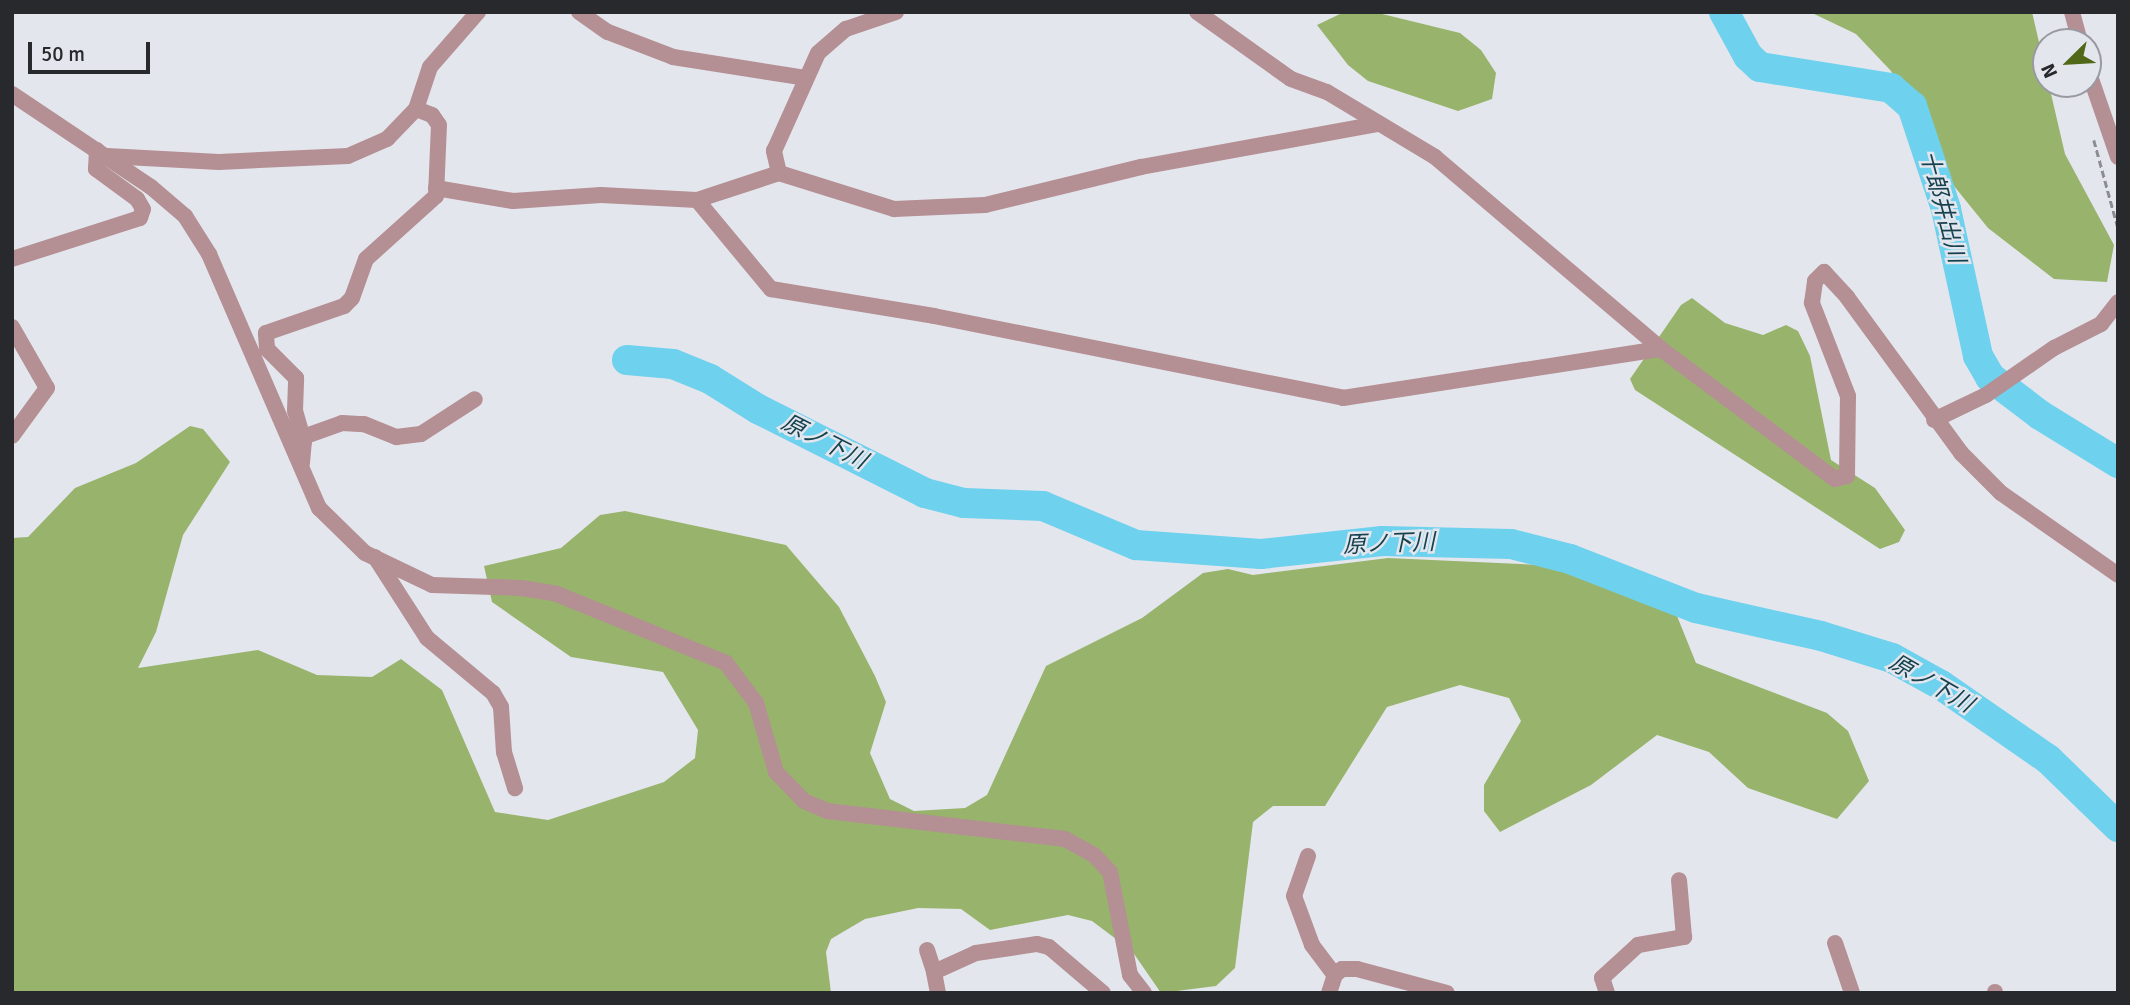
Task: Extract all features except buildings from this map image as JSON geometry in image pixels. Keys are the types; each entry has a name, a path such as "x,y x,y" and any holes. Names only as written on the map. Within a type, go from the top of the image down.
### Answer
{"street":[{"path":"101,153 219,163 348,156 387,139 416,109 430,67 478,12"},
{"path":"579,12 608,32 673,57 805,78"},
{"path":"779,173 774,150 817,53 846,29 896,12"},
{"path":"1196,12 1291,79 1327,92 1434,157 1479,192 1661,349 1835,479 1847,476 1848,396 1812,303 1815,281 1824,272 1847,297 1934,420 2001,492 2118,575"},
{"path":"12,94 101,153 185,216 209,254 319,508 335,526 375,557 432,585 521,587 557,594 726,663 756,703 776,772 804,801 827,811 1065,839 1094,855 1110,872 1130,975 1143,993"},
{"path":"2098,98 2118,157"},
{"path":"302,466 303,437 295,411 296,378 267,349 266,333 344,306 352,298 366,259 408,224 436,195 439,125 432,115 416,109"},
{"path":"436,188 513,201 601,195 696,200 779,173 894,209 985,205 1141,167 1378,124"},
{"path":"12,259 140,218 143,209 137,199 96,169 101,153"},
{"path":"696,200 771,289 933,316 1343,398 1661,349"},
{"path":"1934,420 1986,395 2054,348 2101,324 2118,302"},
{"path":"12,327 47,388 12,436"},
{"path":"303,437 342,423 364,424 396,437 421,434 475,399"},
{"path":"375,557 426,638 493,693 501,707 504,752 515,788"},
{"path":"1308,856 1294,895 1312,946 1335,975"},
{"path":"1607,993 1602,978 1638,945 1684,937 1679,880"},
{"path":"1835,943 1852,993"},
{"path":"934,972 976,953 1037,944 1049,947 1103,993"},
{"path":"928,950 938,993"},
{"path":"1329,993 1335,975 1342,969 1357,969 1447,993"}],"path":[{"path":"2090,129 2118,228"}],"green space":[{"path":"1374,12 1460,33 1481,50 1496,73 1492,99 1458,111 1368,81 1348,65 1317,25 1342,13"},
{"path":"1810,12 2032,12 2036,28 2032,28 2032,98 2052,98 2065,154 2114,245 2107,282 2054,279 1988,228 1954,186 1891,71 1856,34"},
{"path":"1692,298 1725,323 1763,335 1786,325 1798,331 1810,356 1831,460 1875,488 1905,530 1899,542 1880,549 1635,390 1630,379 1681,305"},
{"path":"190,426 203,429 230,462 183,535 156,632 138,668 258,650 317,675 372,677 401,659 442,690 495,812 548,820 664,782 695,758 698,730 663,672 571,657 492,602 484,566 561,548 600,515 625,511 786,545 839,607 875,676 886,702 870,753 890,799 914,811 965,808 987,795 1046,666 1142,618 1203,573 1228,569 1253,575 1388,558 1587,567 1677,616 1696,663 1827,713 1848,731 1869,781 1837,819 1748,788 1709,752 1657,735 1591,785 1500,832 1484,811 1484,785 1521,721 1509,698 1460,685 1387,707 1325,806 1273,806 1253,822 1235,968 1216,986 1161,993 1132,951 1092,921 1068,915 990,930 961,909 918,908 865,919 831,939 826,952 831,993 12,993 12,538 28,537 75,488 136,463"}],"waterway":[{"name":"十郎井出川","path":"1724,12 1748,56 1760,67 1891,88 1912,106 1946,209 1978,356 1990,377 2040,415 2118,463"},
{"name":"原ノ下川","path":"627,360 673,364 710,379 758,409 925,493 964,503 1043,506 1136,545 1261,554 1382,541 1511,544 1570,559 1696,608 1821,636 1892,658 1941,685 2048,759 2118,827"}]}
